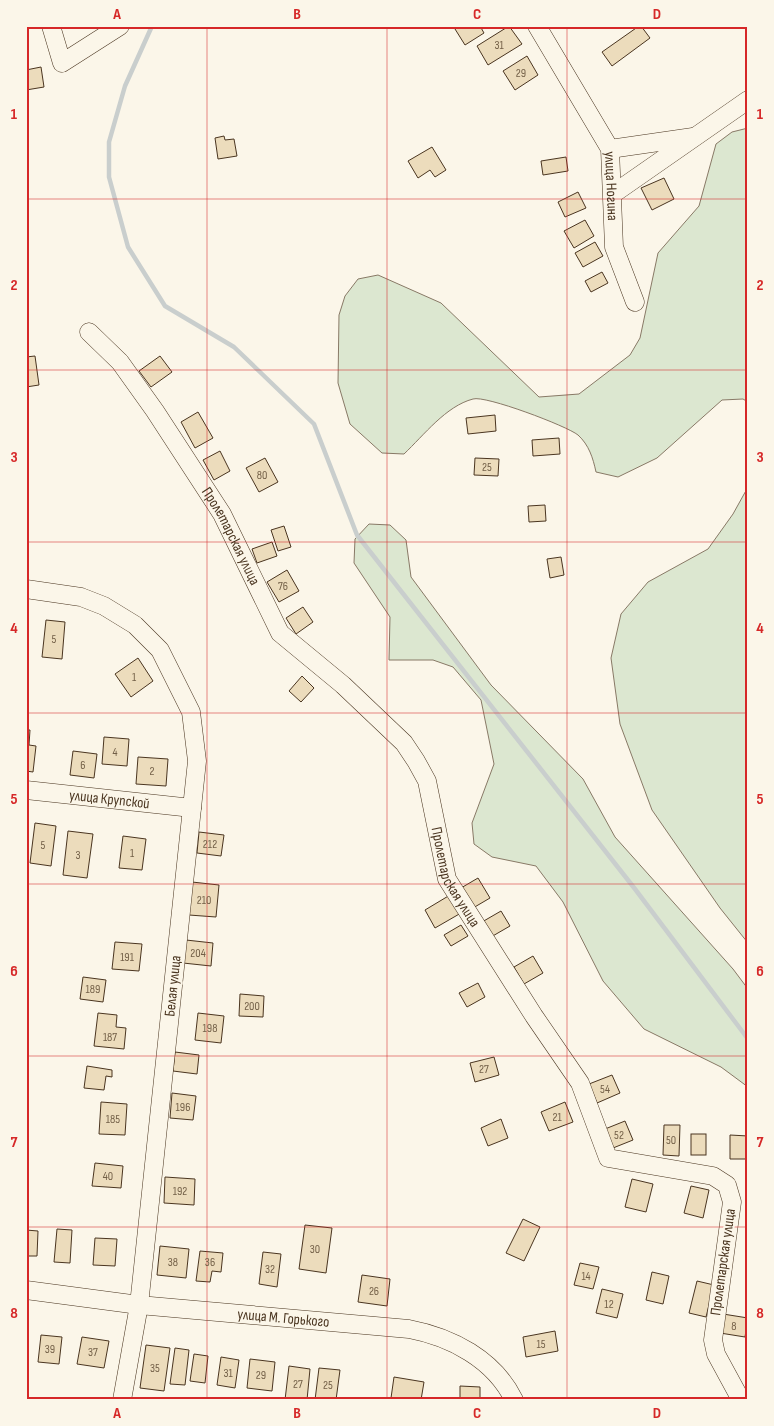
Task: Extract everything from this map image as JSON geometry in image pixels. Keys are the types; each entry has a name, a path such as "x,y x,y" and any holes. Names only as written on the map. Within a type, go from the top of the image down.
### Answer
{"street":[{"path":"51,26 62,63 120,26"},
{"name":"улица Ногина","path":"537,26 610,149 614,247 635,302"},
{"path":"613,194 748,100"},
{"path":"610,149 698,136"},
{"name":"Пролетарская улица","path":"89,332 120,362 150,404 222,514 280,634 344,685 404,743 416,761 427,781 447,879 534,1016 580,1084 608,1158 713,1176 727,1185 732,1202 713,1340 716,1354 741,1400"},
{"name":"Белая улица","path":"26,589 81,597 104,606 134,625 160,650 191,712 197,761 139,1305 122,1400"},
{"name":"улица Крупской","path":"26,790 192,808"},
{"name":"улица М. Горького","path":"26,1290 139,1305 409,1328 433,1334 474,1354 490,1369 514,1400"}],"green space":[{"path":"748,128 748,402 743,399 722,400 657,458 618,477 596,472 588,447 578,435 571,431 526,412 481,399 473,399 463,403 445,414 404,454 382,453 350,424 338,383 339,315 345,296 358,279 378,275 441,303 539,397 579,394 630,355 640,338 658,253 699,206 716,144 732,132"},
{"path":"748,487 748,943 720,908 652,810 620,724 611,658 621,614 648,582 708,549 733,514"},
{"path":"369,524 390,525 406,540 411,577 491,685 583,779 615,837 733,969 748,989 748,1087 721,1067 644,1029 603,981 563,902 536,866 492,857 474,844 472,823 494,764 481,700 453,667 433,660 389,660 390,617 354,563 355,539"}],"building":[{"path":"460,26 480,26 484,33 465,45 455,29"},
{"path":"509,26 522,44 488,65 477,46"},
{"path":"639,26 650,38 612,66 602,52"},
{"path":"527,56 538,75 515,90 503,71"},
{"path":"41,67 44,87 26,90 26,70"},
{"path":"224,136 225,140 234,139 237,156 218,159 215,138"},
{"path":"432,147 446,170 435,177 430,170 418,178 408,161"},
{"path":"566,157 568,171 543,175 541,161"},
{"path":"664,178 674,199 652,210 641,188"},
{"path":"578,192 586,208 565,217 558,202"},
{"path":"585,220 594,236 574,248 564,231"},
{"path":"595,242 603,256 583,267 575,253"},
{"path":"602,272 608,283 591,292 585,281"},
{"path":"35,356 39,385 26,387 26,357"},
{"path":"160,356 172,372 151,387 139,371"},
{"path":"198,412 213,438 195,448 181,422"},
{"path":"495,415 496,431 468,434 466,418"},
{"path":"559,438 560,454 533,456 532,440"},
{"path":"220,451 230,471 214,480 203,460"},
{"path":"265,458 278,482 259,492 246,468"},
{"path":"475,458 499,459 498,476 474,475"},
{"path":"545,505 546,521 529,522 528,506"},
{"path":"284,526 291,547 278,551 271,530"},
{"path":"272,542 277,556 257,563 252,549"},
{"path":"561,557 564,575 550,578 547,559"},
{"path":"287,570 299,591 279,602 267,582"},
{"path":"303,607 313,622 296,634 286,618"},
{"path":"46,620 65,622 62,659 42,657"},
{"path":"138,658 153,681 131,697 115,674"},
{"path":"302,676 314,688 301,702 289,691"},
{"path":"26,730 30,730 29,745 36,746 33,772 26,771"},
{"path":"104,737 129,739 127,766 102,764"},
{"path":"73,751 97,754 94,778 70,775"},
{"path":"138,757 168,759 166,786 136,784"},
{"path":"35,823 56,826 51,866 30,863"},
{"path":"68,831 93,834 87,878 63,875"},
{"path":"199,832 224,835 221,856 197,853"},
{"path":"123,836 146,839 142,870 119,868"},
{"path":"478,878 490,898 473,908 461,888"},
{"path":"192,882 219,885 216,917 189,915"},
{"path":"450,895 461,913 435,928 425,910"},
{"path":"501,911 510,926 491,937 482,922"},
{"path":"461,925 468,936 451,946 444,935"},
{"path":"186,940 213,943 211,966 183,963"},
{"path":"115,942 142,944 139,971 112,969"},
{"path":"533,956 543,973 524,984 514,967"},
{"path":"83,977 106,980 103,1002 80,999"},
{"path":"478,983 485,997 467,1007 459,993"},
{"path":"240,994 264,996 263,1017 239,1016"},
{"path":"98,1013 117,1015 116,1027 126,1028 124,1049 94,1046"},
{"path":"198,1013 224,1016 221,1043 195,1040"},
{"path":"175,1052 199,1055 197,1074 173,1071"},
{"path":"494,1057 499,1075 475,1082 470,1063"},
{"path":"87,1066 112,1070 112,1077 106,1076 104,1090 84,1088"},
{"path":"612,1075 620,1093 597,1103 589,1084"},
{"path":"172,1093 196,1096 193,1120 170,1118"},
{"path":"101,1102 127,1104 125,1135 99,1134"},
{"path":"565,1102 573,1122 549,1131 541,1112"},
{"path":"501,1119 508,1138 488,1146 481,1128"},
{"path":"625,1121 633,1140 613,1148 605,1129"},
{"path":"664,1125 680,1125 679,1156 663,1155"},
{"path":"691,1134 706,1134 706,1155 691,1155"},
{"path":"730,1135 748,1136 748,1159 730,1159"},
{"path":"95,1163 123,1166 121,1188 92,1186"},
{"path":"165,1177 195,1179 194,1205 164,1203"},
{"path":"632,1179 653,1184 646,1212 625,1207"},
{"path":"691,1186 709,1190 703,1218 684,1213"},
{"path":"523,1219 540,1227 524,1261 506,1253"},
{"path":"305,1225 332,1228 326,1273 299,1269"},
{"path":"57,1229 72,1230 70,1263 54,1262"},
{"path":"26,1230 38,1231 37,1256 26,1256"},
{"path":"95,1238 117,1239 115,1266 93,1265"},
{"path":"160,1246 189,1249 186,1278 157,1275"},
{"path":"200,1251 223,1253 221,1272 212,1271 210,1282 196,1281"},
{"path":"263,1252 281,1254 277,1287 259,1284"},
{"path":"580,1263 599,1267 593,1289 574,1285"},
{"path":"652,1272 669,1276 663,1304 646,1300"},
{"path":"362,1275 390,1279 387,1306 358,1302"},
{"path":"697,1281 714,1285 706,1317 689,1313"},
{"path":"602,1289 623,1294 617,1318 596,1313"},
{"path":"723,1314 748,1318 745,1337 720,1333"},
{"path":"555,1331 558,1351 526,1357 523,1337"},
{"path":"41,1335 62,1337 59,1364 38,1362"},
{"path":"82,1337 109,1341 104,1368 77,1364"},
{"path":"146,1345 170,1348 164,1391 140,1388"},
{"path":"175,1348 189,1350 185,1385 170,1384"},
{"path":"194,1354 208,1356 205,1383 190,1381"},
{"path":"221,1357 239,1360 235,1388 217,1385"},
{"path":"250,1359 275,1362 272,1391 247,1388"},
{"path":"289,1366 310,1369 307,1400 285,1400"},
{"path":"319,1368 340,1370 336,1400 315,1400"},
{"path":"394,1377 424,1382 421,1400 391,1398"},
{"path":"460,1386 480,1387 480,1400 460,1400"}],"waterway":[{"path":"152,26 125,86 109,142 109,177 128,247 165,306 234,347 314,424 357,535 635,889 748,1039"}]}
